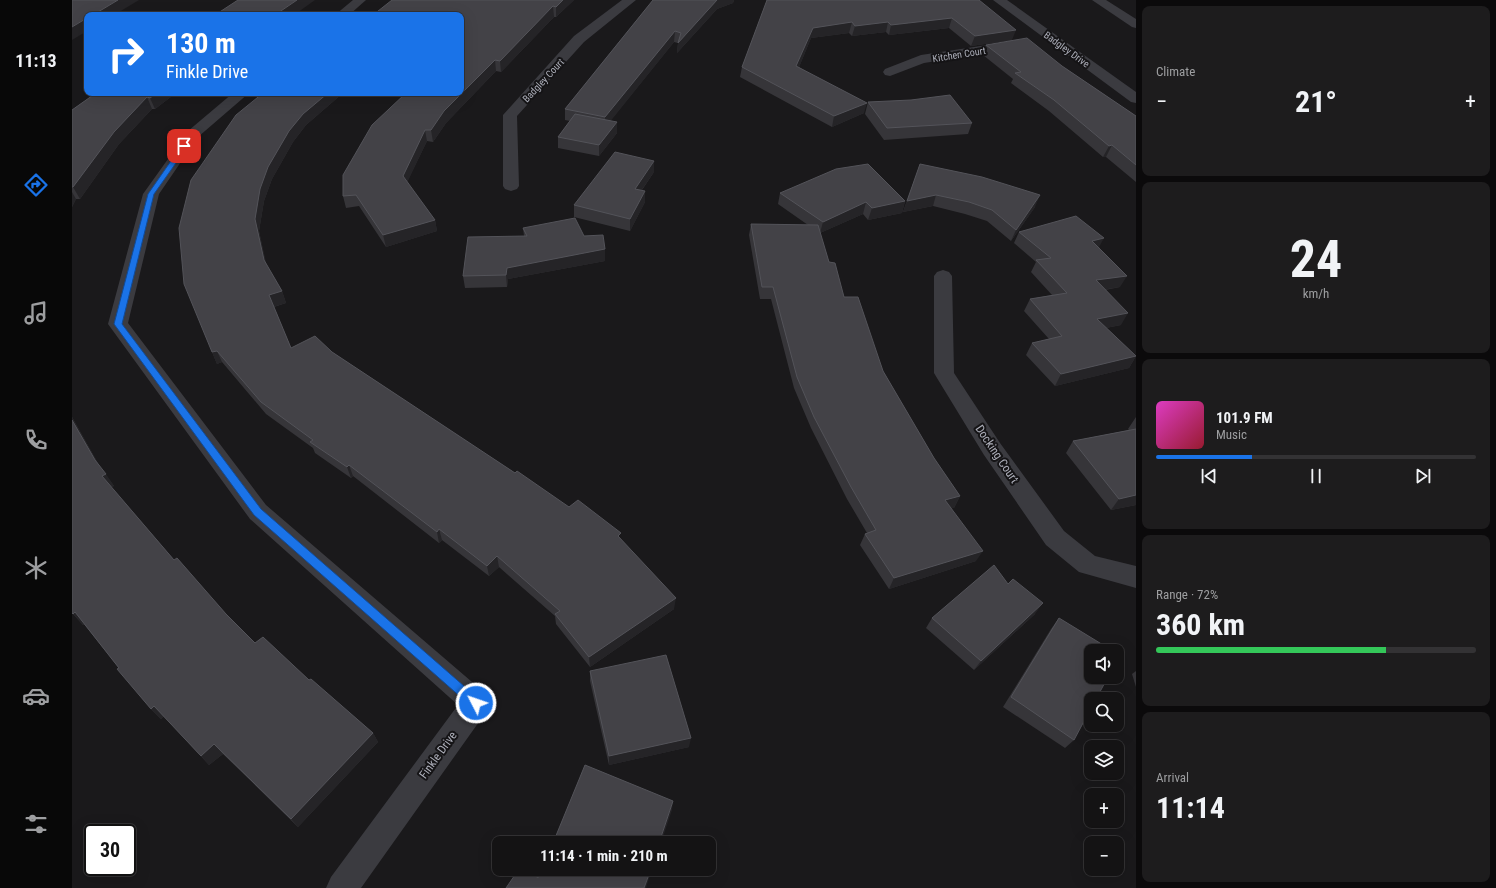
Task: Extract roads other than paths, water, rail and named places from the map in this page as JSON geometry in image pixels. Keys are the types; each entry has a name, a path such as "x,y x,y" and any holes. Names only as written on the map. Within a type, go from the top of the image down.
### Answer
{"street":[{"path":"345,12 360,0"},
{"name":"Badgley Court","path":"512,186 510,115 579,39 630,0"},
{"name":"Badgley Drive","path":"999,0 1136,99"},
{"path":"1098,0 1136,24"},
{"name":"Kitchen Court","path":"890,72 921,59 1053,39"},
{"name":"Finkle Drive","path":"238,96 193,134 151,194 118,324 258,512 476,703 342,888"},
{"name":"Docking Court","path":"942,276 944,373 988,443 1055,538 1088,565 1136,577"}]}
